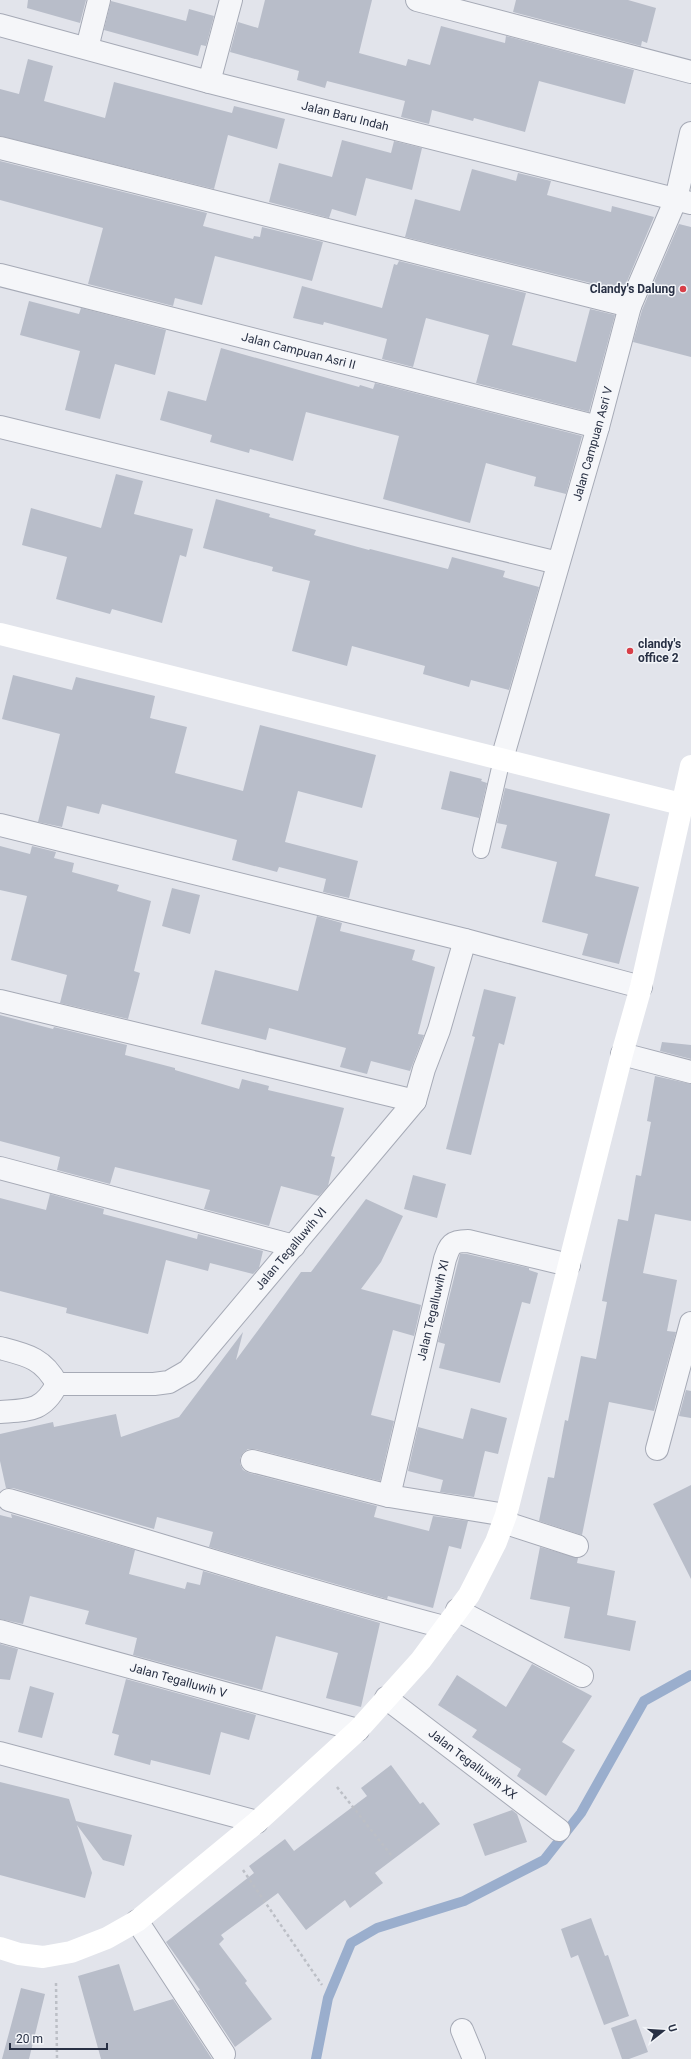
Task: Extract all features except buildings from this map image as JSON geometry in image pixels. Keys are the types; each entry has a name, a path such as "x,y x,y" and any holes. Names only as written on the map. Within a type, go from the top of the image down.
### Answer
{"street":[{"path":"87,48 99,0"},
{"path":"209,82 230,0"},
{"path":"417,0 691,72"},
{"name":"Jalan Baru Indah","path":"0,25 209,82 683,201"},
{"name":"Jalan Campuan Asri V","path":"502,759 598,427 630,306 683,201 691,133"},
{"path":"0,148 630,306"},
{"name":"Jalan Campuan Asri II","path":"0,275 598,427"},
{"path":"0,429 558,563"},
{"path":"0,634 686,804"},
{"path":"0,1948 19,1954 37,1956 71,1952 107,1938 137,1921 256,1822 358,1730 421,1660 469,1595 496,1542 505,1519 622,1054 641,987 686,804 691,766"},
{"path":"0,825 465,940 641,987"},
{"name":"Jalan Tegalluwih VI","path":"57,1384 169,1382 188,1371 416,1101 424,1069 439,1030 465,940"},
{"path":"0,1000 416,1101"},
{"path":"622,1054 691,1072"},
{"path":"0,1168 294,1246"},
{"name":"Jalan Tegalluwih XI","path":"389,1496 445,1259 450,1246 457,1241 468,1241 569,1265"},
{"path":"657,1449 691,1323"},
{"path":"0,1348 30,1356 44,1364 57,1384 48,1399 38,1407 30,1410 0,1412"},
{"path":"252,1461 389,1496 505,1519 577,1546"},
{"path":"9,1500 334,1598 444,1627"},
{"path":"457,1610 582,1676"},
{"name":"Jalan Tegalluwih V","path":"0,1631 358,1730"},
{"name":"Jalan Tegalluwih XX","path":"386,1698 559,1830"},
{"path":"0,1753 256,1822"},
{"path":"137,1921 224,2054"},
{"path":"462,2030 474,2059"}],"lane":[{"path":"481,850 502,759"}],"path":[{"path":"320,1764 391,1855"},
{"path":"227,1846 322,1985"},
{"path":"55,1954 57,2059"}],"waterway":[{"path":"316,2059 328,1998 351,1943 377,1928 464,1901 544,1860 581,1813 644,1701 691,1675"}],"place":[{"name":"Clandy's Dalung","path":"683,289"},
{"name":"clandy's office 2","path":"630,651"}]}
